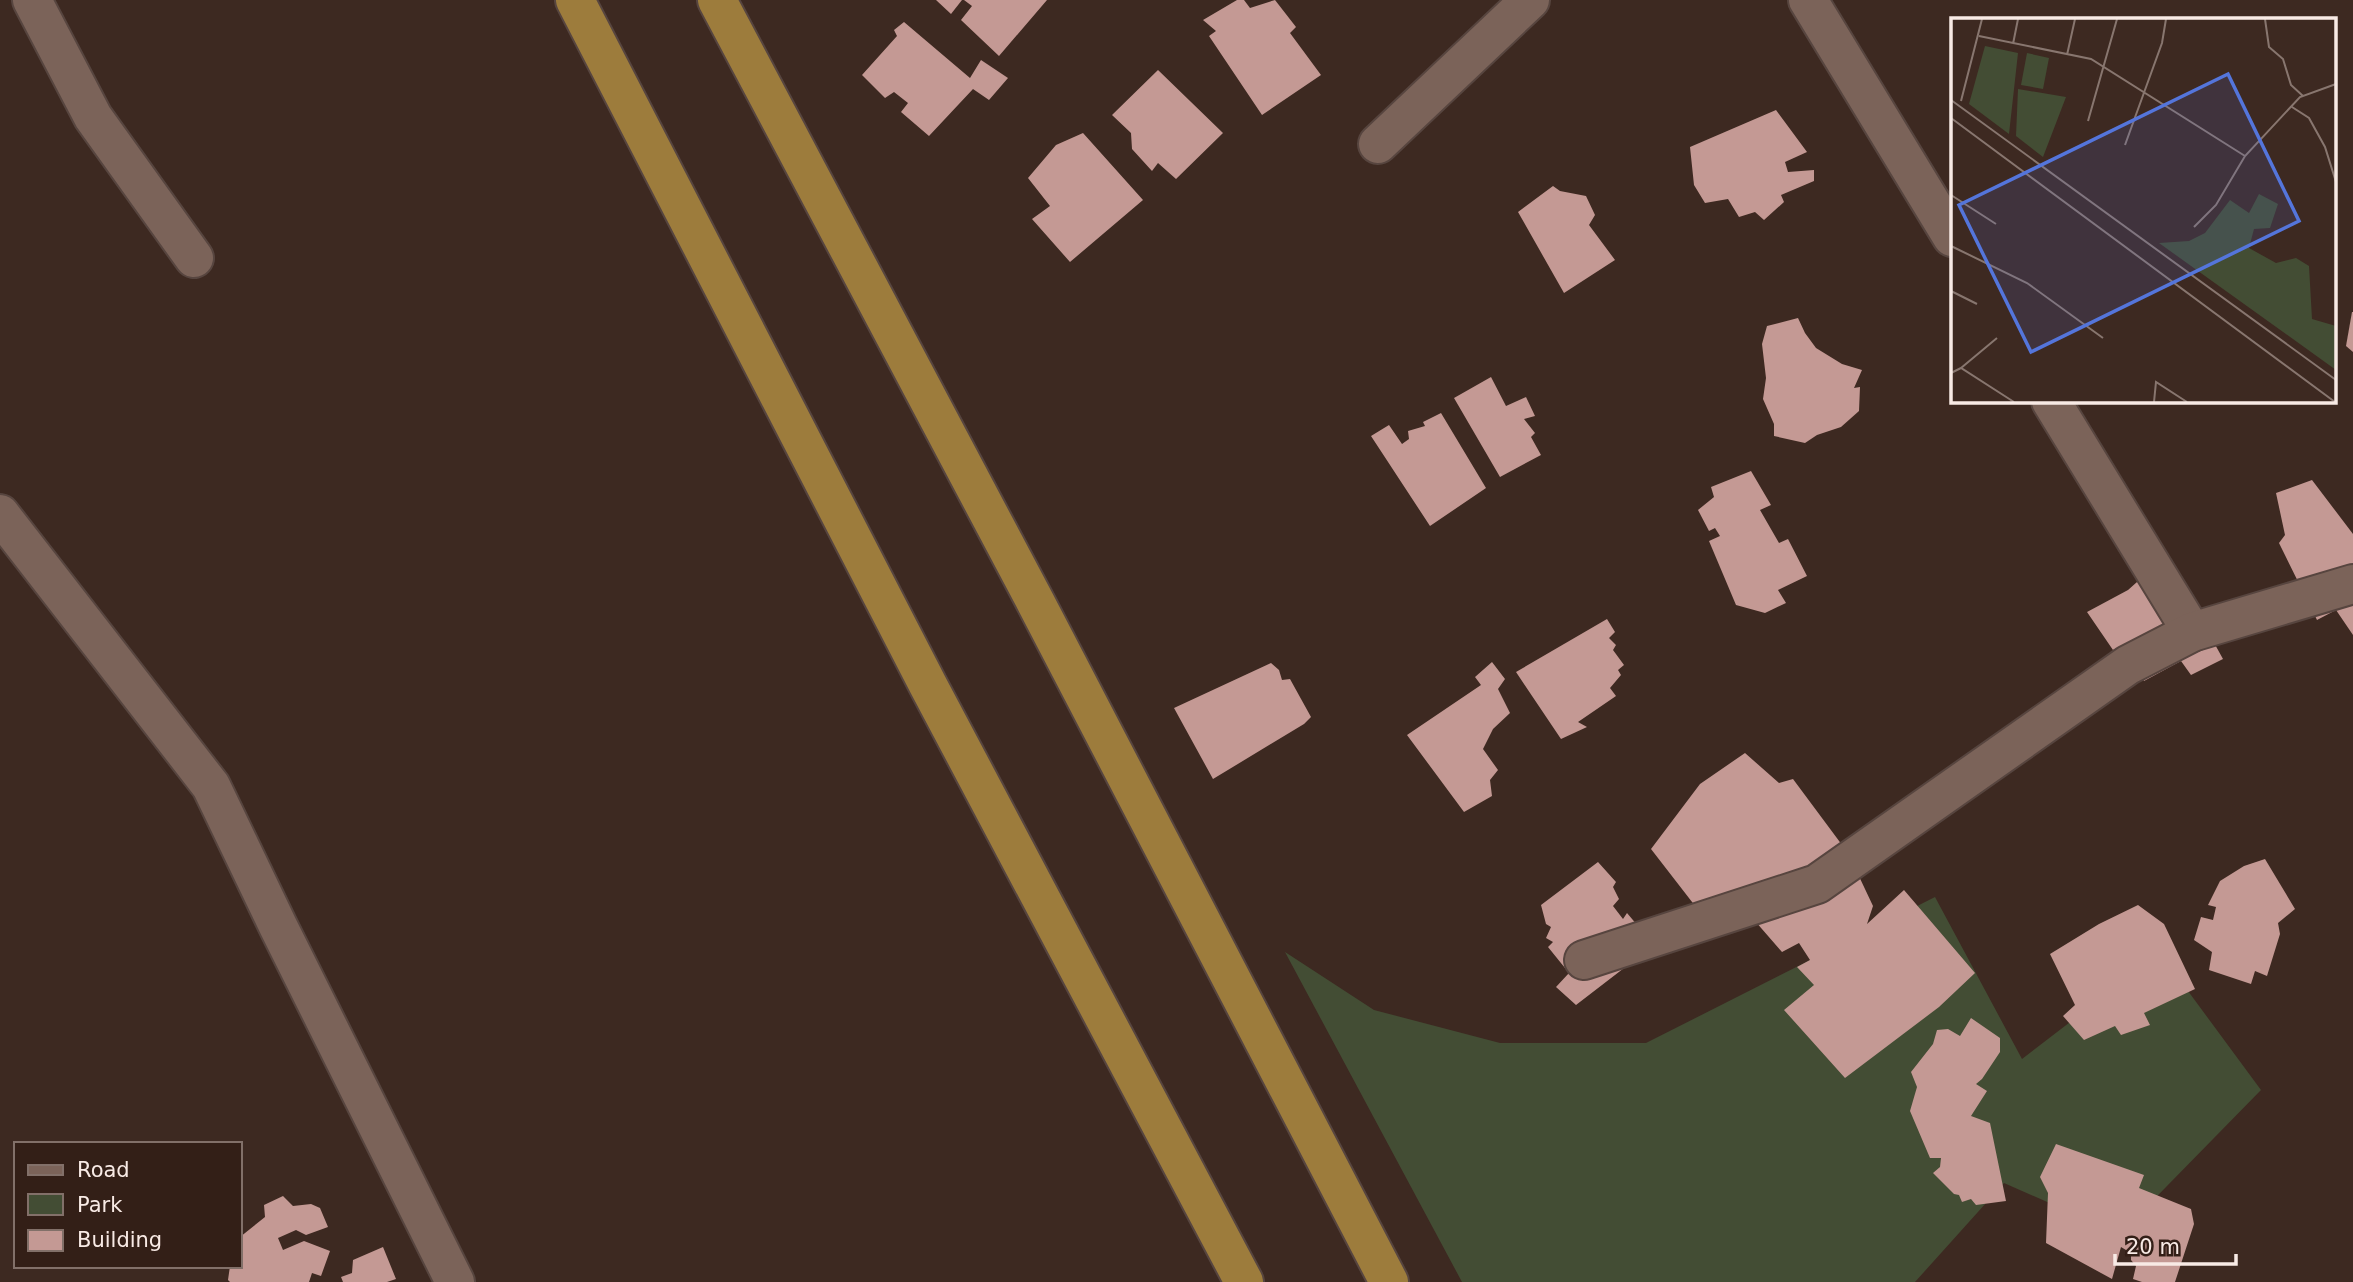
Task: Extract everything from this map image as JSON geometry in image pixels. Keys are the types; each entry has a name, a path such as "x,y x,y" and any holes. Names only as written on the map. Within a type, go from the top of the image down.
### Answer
{"highway":[{"path":"575,0 928,685 1244,1282"},
{"path":"717,0 1389,1282"}],"street":[{"path":"32,0 93,117 194,258"},
{"path":"1378,144 1530,0"},
{"path":"1808,0 1951,235"},
{"path":"2053,402 2192,632"},
{"path":"0,514 211,786 455,1282"},
{"path":"1584,960 1817,884 2128,664 2192,632 2353,584"}],"green space":[{"path":"1935,897 2022,1059 2160,953 2261,1090 2120,1234 2004,1183 1915,1282 1462,1282 1285,952 1374,1010 1500,1043 1646,1043"}],"building":[{"path":"936,0 962,0 951,14"},
{"path":"964,0 1047,0 999,56 961,20 972,6"},
{"path":"1237,0 1244,0 1250,8 1275,0 1296,27 1290,33 1321,75 1262,115 1209,36 1216,31 1203,20"},
{"path":"904,22 970,78 981,60 1008,78 989,100 973,89 929,136 901,112 908,103 894,92 885,98 862,75 897,36 894,30"},
{"path":"1158,70 1223,133 1176,179 1158,163 1152,171 1132,149 1131,133 1112,115"},
{"path":"1776,110 1807,152 1785,162 1788,172 1814,170 1814,181 1781,195 1784,202 1764,220 1755,212 1739,217 1728,199 1705,203 1694,185 1690,147"},
{"path":"1083,133 1143,200 1070,262 1032,219 1050,206 1028,178 1056,145"},
{"path":"1553,186 1560,191 1586,196 1595,215 1589,225 1615,260 1564,293 1518,212"},
{"path":"2353,312 2353,352 2346,346"},
{"path":"1798,318 1816,348 1842,364 1862,370 1854,388 1860,387 1859,411 1841,427 1817,435 1805,443 1774,436 1774,424 1763,399 1766,378 1762,344 1767,326"},
{"path":"1491,377 1506,406 1526,397 1535,416 1524,419 1535,433 1531,437 1541,455 1500,477 1454,398"},
{"path":"1441,413 1486,488 1430,526 1371,436 1389,425 1402,444 1409,439 1408,431 1425,426 1423,422"},
{"path":"1751,471 1771,505 1760,510 1779,543 1788,539 1807,576 1778,590 1786,603 1765,613 1736,605 1709,541 1720,536 1715,528 1709,531 1698,510 1714,497 1711,487"},
{"path":"2312,480 2353,534 2353,635 2336,610 2317,620 2279,543 2285,535 2276,493"},
{"path":"2163,559 2175,572 2223,659 2191,675 2181,661 2144,681 2123,645 2113,650 2087,612 2128,590"},
{"path":"1607,619 1615,632 1609,638 1616,645 1613,650 1624,665 1618,670 1621,675 1610,688 1616,696 1578,722 1587,727 1561,739 1516,672"},
{"path":"1492,662 1505,679 1498,689 1510,713 1493,729 1483,749 1498,770 1490,780 1492,796 1464,812 1407,735 1481,685 1475,677"},
{"path":"1271,663 1279,670 1282,680 1290,679 1311,717 1304,724 1213,779 1174,708"},
{"path":"1745,753 1779,783 1793,779 1848,853 1873,906 1867,924 1904,890 1975,973 1939,1007 1845,1078 1784,1010 1814,985 1797,967 1810,960 1799,943 1782,952 1755,921 1699,911 1651,849 1700,784"},
{"path":"2265,859 2295,909 2278,923 2280,934 2267,976 2255,971 2251,984 2209,970 2212,952 2194,940 2201,917 2213,920 2216,907 2208,905 2220,881 2244,866"},
{"path":"1598,862 1616,882 1613,887 1619,899 1613,906 1623,919 1627,913 1654,945 1576,1005 1556,987 1569,973 1548,947 1553,942 1546,938 1551,927 1546,924 1541,905"},
{"path":"2138,905 2164,924 2195,989 2144,1013 2150,1025 2121,1035 2115,1026 2084,1040 2063,1016 2075,1005 2050,954 2099,924"},
{"path":"1971,1018 2000,1038 2000,1052 1976,1084 1987,1091 1971,1116 1990,1123 2006,1201 1976,1205 1971,1199 1962,1202 1959,1195 1954,1194 1933,1173 1940,1167 1941,1158 1930,1158 1910,1111 1917,1087 1911,1072 1933,1044 1937,1030 1948,1029 1960,1036"},
{"path":"2056,1144 2144,1175 2139,1188 2191,1209 2194,1224 2175,1282 2142,1282 2133,1279 2136,1266 2131,1260 2131,1253 2121,1247 2112,1279 2046,1243 2048,1193 2040,1177"},
{"path":"283,1196 293,1206 311,1204 320,1208 328,1227 306,1235 296,1230 278,1238 283,1250 304,1241 330,1251 321,1276 312,1273 309,1282 228,1280 230,1268 242,1268 242,1235 265,1217 264,1205"},
{"path":"383,1247 396,1279 387,1282 343,1282 341,1277 352,1273 353,1260"}]}
